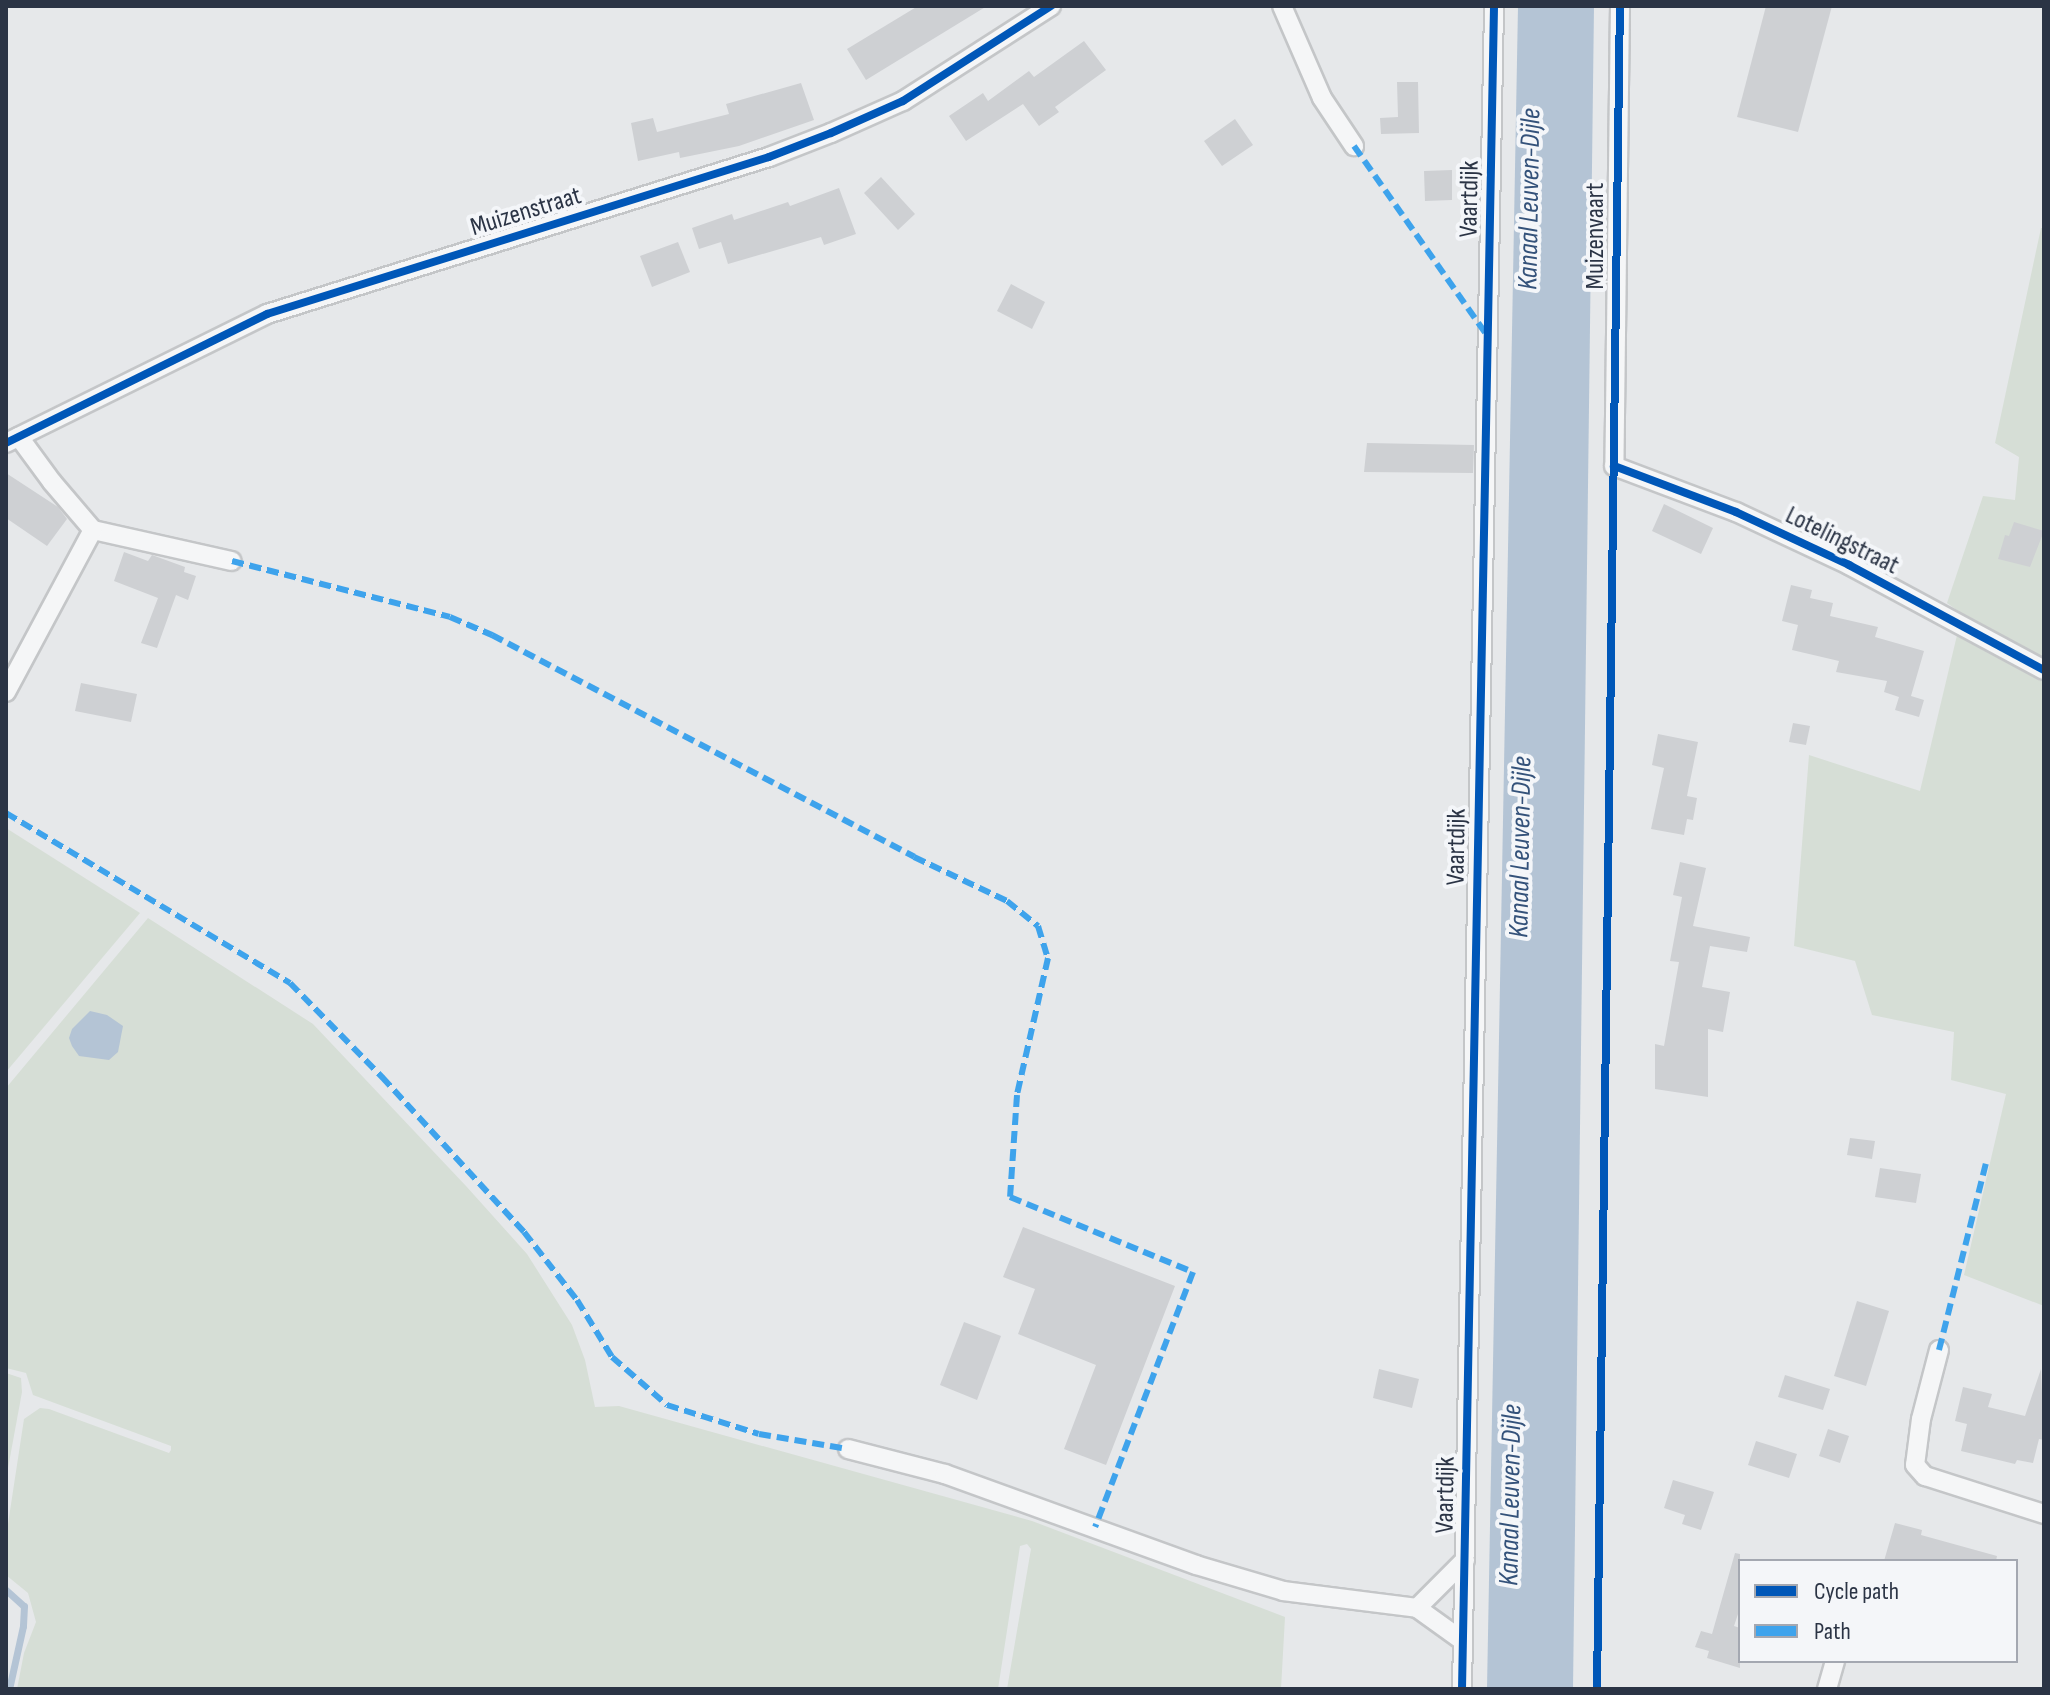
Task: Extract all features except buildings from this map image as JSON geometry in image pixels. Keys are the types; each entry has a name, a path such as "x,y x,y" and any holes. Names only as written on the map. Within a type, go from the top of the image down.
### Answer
{"street":[{"name":"Muizenstraat","path":"13,440 267,314 769,157 831,133 903,101 1051,6"},
{"path":"1282,6 1322,98 1354,146"},
{"name":"Vaartdijk","path":"1462,1689 1494,6"},
{"name":"Muizenvaart","path":"1614,466 1620,6"},
{"path":"13,440 93,530 232,561"},
{"name":"Lotelingstraat","path":"1614,466 1736,512 1835,558 2044,670"},
{"path":"6,692 93,530"},
{"path":"1939,1350 1921,1419 1915,1465 1925,1476 2044,1514"},
{"path":"848,1449 945,1474 1196,1565 1283,1591 1417,1608 1463,1641"},
{"name":"Vaartdijk","path":"1417,1608 1465,1560"},
{"path":"1827,1689 1834,1663"}],"shaded area":[{"path":"2041,228 2044,228 2044,665 2006,646 1947,603 1983,496 2015,500 2019,457 1995,443"},
{"path":"1958,631 2044,676 2044,1306 1964,1275 2006,1094 1951,1080 1954,1032 1872,1015 1855,961 1794,946 1809,755 1920,791"},
{"path":"6,828 140,913 6,1072"},
{"path":"148,918 313,1024 466,1186 527,1254 572,1325 585,1360 595,1407 619,1406 1032,1521 1285,1617 1281,1689 1007,1689 1031,1549 1027,1544 1020,1546 998,1689 17,1689 24,1653 36,1622 28,1593 6,1575 6,1537 24,1419 40,1408 49,1409 169,1453 171,1450 171,1446 33,1395 26,1373 6,1368 6,1088"},
{"path":"6,1373 21,1378 22,1392 6,1479"}],"water":[{"name":"Kanaal Leuven-Dijle","path":"1518,6 1594,6 1573,1689 1487,1689"},
{"path":"90,1011 107,1015 123,1026 118,1052 109,1060 79,1056 72,1046 69,1038 72,1029"}],"waterway":[{"path":"6,1590 24,1606 23,1626 9,1689"}],"marked path":[{"path":"1354,146 1486,334"},
{"path":"232,561 450,617 492,635 914,857 1007,901 1038,926 1048,958 1017,1095 1010,1197 1193,1272 1095,1527"},
{"path":"6,813 290,983 382,1077 524,1232 577,1300 612,1357 667,1405 759,1434 848,1449"},
{"path":"1939,1350 1987,1159"}],"cycle path":[{"path":"6,443 267,314 769,157 831,133 903,101 1051,6"},
{"path":"1462,1689 1494,6"},
{"path":"1597,1689 1620,6"},
{"path":"1614,466 1736,512 1849,565 2044,670"}]}
